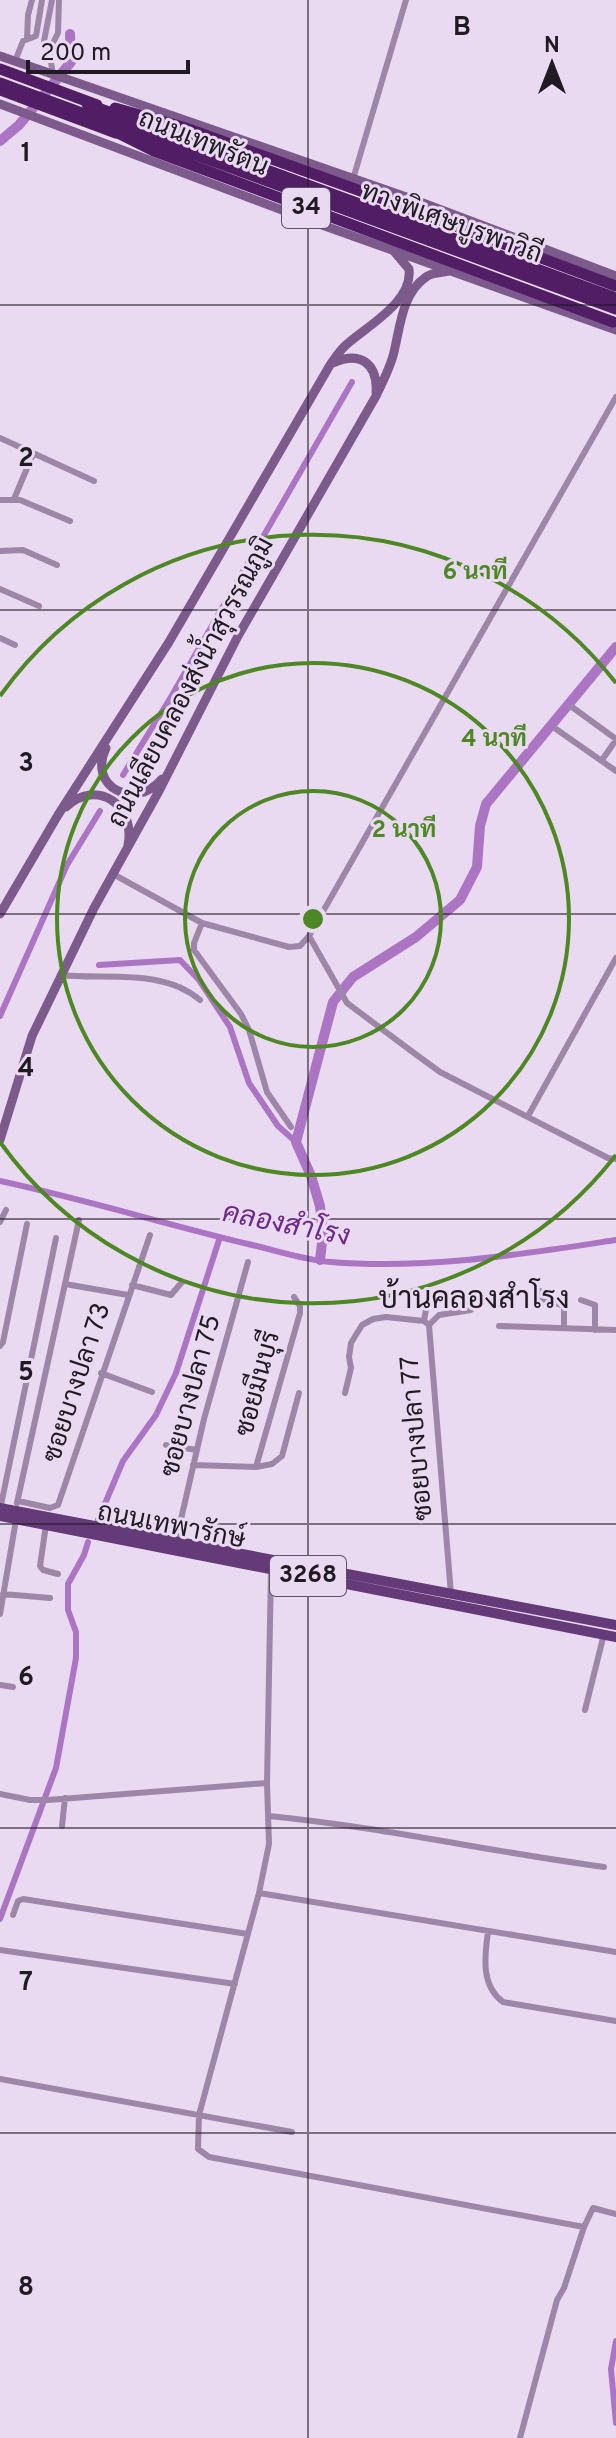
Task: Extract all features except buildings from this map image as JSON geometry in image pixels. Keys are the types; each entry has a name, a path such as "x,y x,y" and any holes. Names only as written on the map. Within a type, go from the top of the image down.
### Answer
{"highway":[{"name":"ทางพิเศษบูรพาวิถี","path":"0,71 85,109 616,309"},
{"name":"ถนนเทพรัตน","path":"0,71 460,236 616,296"},
{"name":"ทางพิเศษบูรพาวิถี","path":"0,83 85,109 616,296"},
{"name":"ถนนเทพรัตน","path":"0,90 450,266 615,323"},
{"path":"85,109 130,111 173,124 616,286"},
{"path":"85,109 154,151 615,323"},
{"path":"450,266 460,236"}],"main road":[{"name":"ถนนเทพรัตน","path":"0,56 353,179 616,276"},
{"name":"ถนนเทพรัตน","path":"1,106 392,249 450,266"},
{"name":"ถนนเทพรัตน","path":"171,116 183,136"},
{"name":"ถนนเลียบคลองส่งน้ำสุวรรณภูมิ","path":"0,914 58,815 169,642 330,365 342,348 391,309 407,286 409,269 392,249"},
{"name":"ถนนเลียบคลองส่งน้ำสุวรรณภูมิ","path":"0,1139 32,1036 60,975 238,636 376,396 393,353 401,315 413,292 426,276 450,266"},
{"path":"330,365 344,358 367,363 375,376 376,396"},
{"path":"122,715 102,755 101,770 110,785 124,794 141,794 155,787 169,770"},
{"path":"58,815 81,797 102,795 112,800 123,811 129,824 126,854"},
{"name":"ถนนเทพารักษ์","path":"7,1511 46,1525 271,1569 496,1608 616,1625"},
{"name":"ถนนเทพารักษ์","path":"7,1511 451,1594 610,1636"}],"street":[{"path":"27,39 32,0"},
{"path":"36,36 42,0"},
{"path":"44,41 52,0"},
{"path":"49,51 58,33 59,0"},
{"path":"353,179 406,0"},
{"path":"15,61 20,46 36,36"},
{"path":"36,36 44,41 49,51 53,74"},
{"path":"113,874 202,923 289,947 300,946 309,936 616,397"},
{"path":"0,438 94,481"},
{"path":"14,499 33,454"},
{"path":"0,500 14,499 70,521"},
{"path":"0,551 23,550 57,565"},
{"path":"0,589 39,606"},
{"path":"0,638 15,645"},
{"path":"572,707 616,739 602,760"},
{"path":"556,729 616,771"},
{"path":"202,923 194,950 241,1014 249,1030 267,1092 291,1127"},
{"path":"309,936 347,1003 440,1072 608,1158 616,1159"},
{"path":"528,1116 616,958"},
{"path":"60,975 139,978 162,982 180,986 200,1000"},
{"path":"0,1222 6,1210"},
{"path":"7,1511 79,1220"},
{"path":"0,1346 27,1224"},
{"name":"ซอยบางปลา 73","path":"7,1511 56,1507 150,1235"},
{"path":"0,1614 7,1511 56,1238"},
{"name":"ซอยบางปลา 75","path":"176,1541 193,1465 248,1262"},
{"path":"132,1285 171,1295 182,1282"},
{"path":"65,1284 128,1295"},
{"path":"540,1291 542,1299 564,1306 564,1328"},
{"name":"ซอยมีนบุรี","path":"193,1465 256,1467 300,1313 300,1306 294,1297"},
{"path":"426,1323 428,1298"},
{"path":"426,1323 439,1315 471,1310 473,1300"},
{"path":"581,1300 594,1303 595,1330"},
{"name":"ซอยบางปลา 77","path":"345,1393 352,1365 349,1357 351,1343 362,1325 386,1317 426,1323 451,1594"},
{"path":"499,1326 616,1330"},
{"path":"101,1373 152,1392"},
{"path":"256,1467 272,1464 282,1456 299,1393"},
{"path":"166,1445 197,1450"},
{"path":"46,1525 40,1566 43,1570 58,1574"},
{"path":"271,1569 267,1783 269,1844 259,1893 199,2115 198,2149 209,2157 584,2227"},
{"path":"3,1594 50,1598"},
{"path":"585,1710 610,1636"},
{"path":"0,1685 13,1687"},
{"path":"0,1794 48,1800 267,1783"},
{"path":"62,1826 65,1798"},
{"path":"269,1816 604,1867"},
{"path":"259,1893 616,1952"},
{"path":"13,1915 18,1901 23,1899 248,1934"},
{"path":"488,1931 484,1957 486,1975 497,1997 503,2002 616,2021"},
{"path":"0,1950 235,1984"},
{"path":"0,2079 292,2132"},
{"path":"520,2438 557,2300 564,2288 584,2227 593,2208 616,2214"}],"waterway":[{"path":"0,141 19,125 71,62 70,34"},
{"path":"123,775 352,382"},
{"path":"320,1260 323,1234 320,1206 296,1142 333,1002 353,977 416,937 460,900 477,867 480,826 486,804 616,647"},
{"path":"0,1016 67,865 100,811"},
{"path":"99,965 180,960 199,980 230,1027 249,1083 278,1126 296,1142"},
{"name":"คลองสำโรง","path":"0,1181 331,1262 438,1262 616,1240"},
{"path":"98,1520 123,1461 156,1415 176,1373 220,1237"},
{"path":"0,1919 56,1768 76,1658 76,1632 68,1610 68,1584 88,1542"},
{"path":"616,2341 611,2369 616,2423"}],"district":[{"name":"บ้านคลองสำโรง","path":"474,1300"}]}
